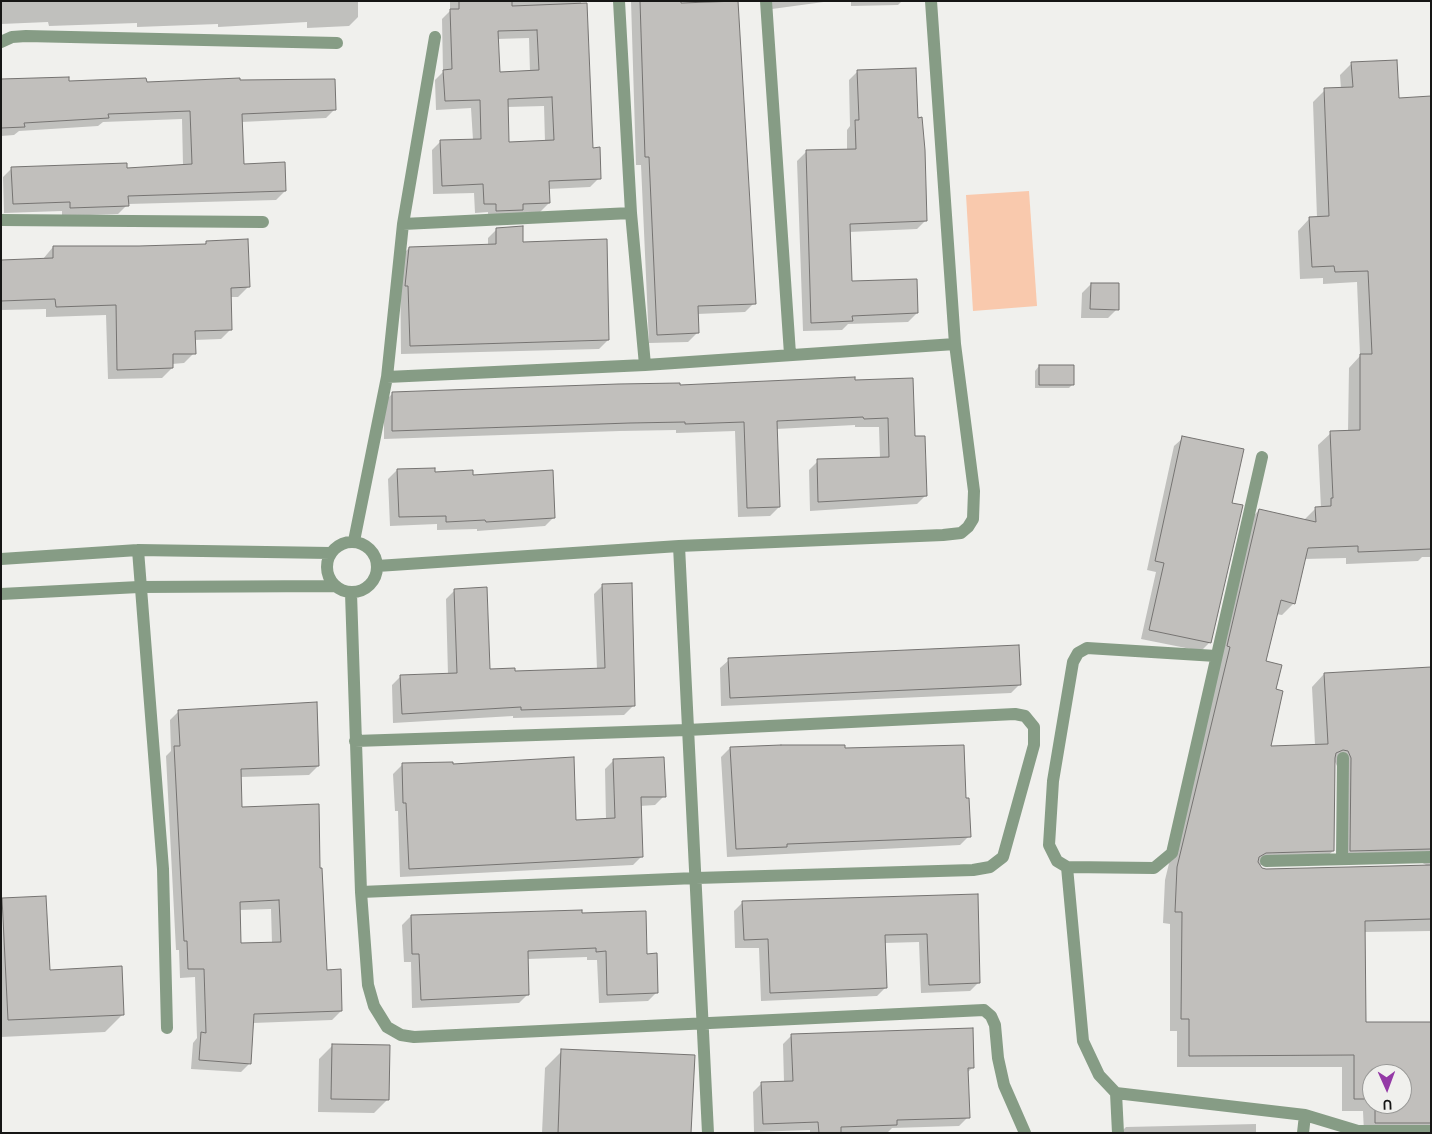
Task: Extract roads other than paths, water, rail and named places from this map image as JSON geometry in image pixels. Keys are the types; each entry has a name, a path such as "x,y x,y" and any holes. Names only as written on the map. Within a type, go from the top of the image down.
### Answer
{"street":[{"path":"619,1 631,213 645,365"},
{"path":"766,1 790,354"},
{"path":"377,566 680,546 961,533 972,519 974,491 955,344 931,1"},
{"path":"1,42 12,37 26,36 337,43"},
{"path":"354,541 387,377 402,224 435,37"},
{"path":"402,224 631,213"},
{"path":"2,219 263,222"},
{"path":"387,377 645,365 955,344"},
{"path":"1216,656 1087,648 1074,657 1053,781 1048,831 1048,845 1051,853 1058,861 1067,867 1154,868 1172,853 1262,457"},
{"path":"1,594 139,587 335,586 351,593 362,590 372,583 377,566 373,552 362,543 354,541 338,545 330,553 328,559 327,574 335,586"},
{"path":"680,546 687,730 704,1022 708,1133"},
{"path":"1,559 138,550 330,553"},
{"path":"138,550 139,587 163,869 167,1028"},
{"path":"351,593 361,892 368,985 381,1019 387,1027 401,1035 414,1037 984,1010 991,1016 995,1025 998,1058 1004,1085 1025,1133"},
{"path":"355,742 687,730 1015,714 1025,716 1034,727 1034,745 1004,857 990,867 973,870 696,878 361,892"},
{"path":"1342,858 1343,758"},
{"path":"1266,861 1431,857"},
{"path":"1067,867 1083,1041 1099,1075 1116,1093 1305,1115 1358,1131 1431,1131"},
{"path":"1116,1093 1118,1133"},
{"path":"1303,1133 1305,1115"}]}
